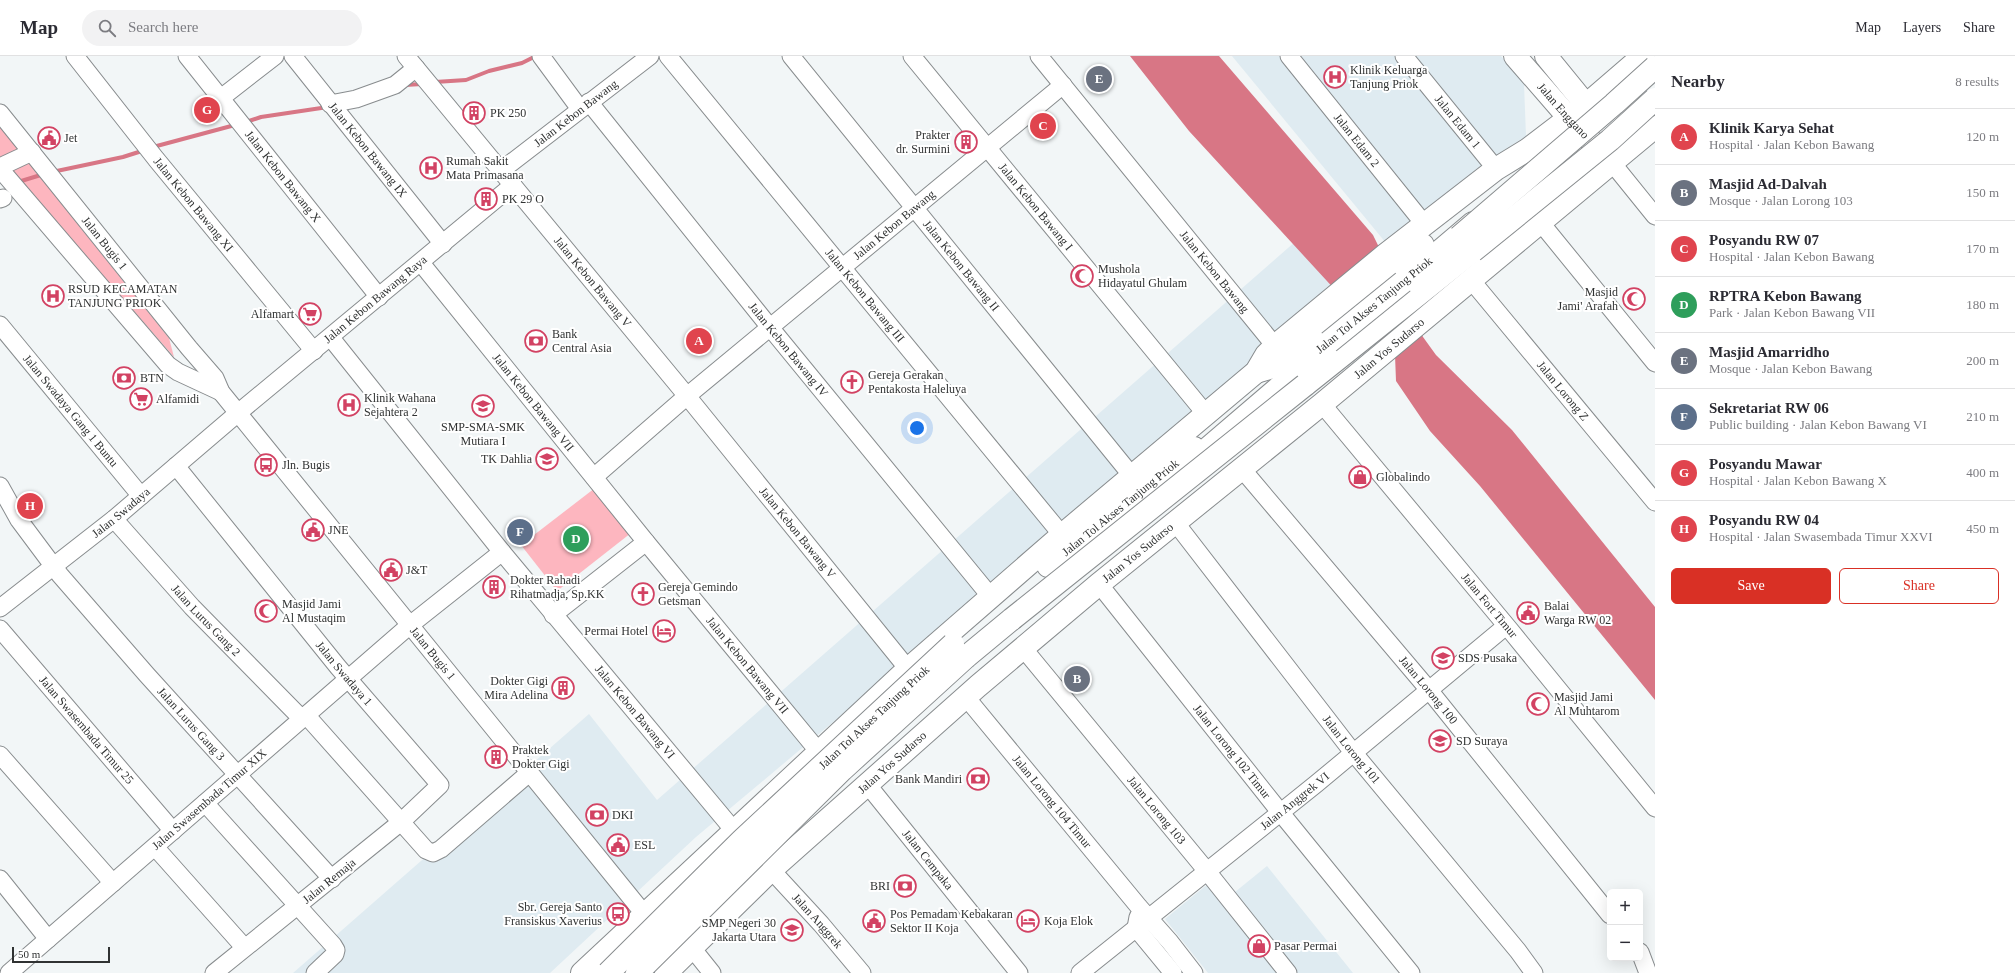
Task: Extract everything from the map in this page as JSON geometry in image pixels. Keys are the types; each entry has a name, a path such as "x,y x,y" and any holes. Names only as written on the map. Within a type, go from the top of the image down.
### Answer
{"highway":[{"name":"Jalan Enggano","path":"1515,56 1581,132 1620,158"},
{"name":"Jalan Enggano","path":"1546,56 1586,105"},
{"path":"1581,132 1586,105 1643,56"},
{"name":"Jalan Tol Akses Tanjung Priok","path":"608,973 742,840 953,644 999,604 1459,237 1655,67"},
{"path":"1031,641 1046,620 1061,576 1066,571 1334,340 1581,132 1655,90"},
{"name":"Jalan Tol Akses Tanjung Priok","path":"637,973 842,770 966,657 1473,252 1610,140 1655,99"},
{"name":"Jalan Yos Sudarso","path":"666,973 771,870 829,820 965,696 1099,584 1326,401 1620,158 1655,127"},
{"path":"582,973 908,669 1062,535 1205,414 1256,372 1273,367 1279,350 1426,230 1496,169 1527,150 1581,132"},
{"path":"1426,230 1508,175 1527,150"},
{"path":"1205,498 1226,454 1231,429"},
{"path":"791,778 789,798 799,814 813,823 829,820"}],"street":[{"name":"Jalan Kebon Bawang XI","path":"75,56 140,139 314,351"},
{"name":"Jalan Kebon Bawang X","path":"187,56 379,297"},
{"path":"221,98 275,56"},
{"name":"Jalan Kebon Bawang IX","path":"293,56 443,244"},
{"name":"Jalan Kebon Bawang","path":"502,170 584,105 650,56"},
{"name":"Jalan Kebon Bawang III","path":"668,56 1062,535"},
{"name":"Jalan Kebon Bawang II","path":"791,56 1132,476"},
{"name":"Jalan Kebon Bawang I","path":"912,56 1205,414"},
{"name":"Jalan Kebon Bawang","path":"1040,56 1279,350"},
{"name":"Jalan Edam 2","path":"1289,56 1426,230"},
{"name":"Jalan Edam 1","path":"1404,56 1496,169"},
{"name":"Jalan Kebon Bawang IV","path":"542,58 584,105 770,328 991,597"},
{"path":"333,108 395,85 414,66"},
{"name":"Jalan Kebon Bawang V","path":"414,66 502,170 908,669"},
{"name":"Jalan Kebon Bawang","path":"687,396 843,269 986,147 1064,85"},
{"name":"Jalan Bugis 1","path":"0,113 189,348 215,378 221,392 645,914"},
{"path":"1,170 35,156"},
{"path":"1620,158 1655,216"},
{"name":"Jalan Bugis 1","path":"1,170 164,360 178,372 221,392"},
{"name":"Jalan Kebon Bawang Raya","path":"238,413 331,338 513,185"},
{"path":"1541,222 1655,363"},
{"name":"Jalan Kebon Bawang VII","path":"421,263 646,542 819,752"},
{"name":"Jalan Lorong Z","path":"1465,285 1655,502"},
{"name":"Jalan Swadaya Gang 1 Buntu","path":"0,325 141,496"},
{"name":"Jalan Kebon Bawang VI","path":"331,338 553,615 734,832 771,870"},
{"path":"164,360 169,363 180,363 187,356 189,348"},
{"path":"594,477 687,396"},
{"name":"Jalan Fort Timur","path":"1326,401 1506,626 1655,808"},
{"name":"Jalan Swadaya","path":"0,608 114,519 238,413"},
{"name":"Jalan Swadaya 1","path":"176,466 338,667 440,785"},
{"name":"Jalan Lorong 100","path":"1242,469 1429,690 1607,911"},
{"name":"Jalan Lurus Gang 3","path":"0,486 19,520 54,567 147,675 238,773 332,879"},
{"name":"Jalan Lurus Gang 2","path":"114,519 192,607 304,717 426,850 433,853 441,849 530,773"},
{"name":"Jalan Lorong 101","path":"1175,522 1353,752 1518,951 1534,973"},
{"path":"553,615 646,542"},
{"path":"410,625 502,552"},
{"name":"Jalan Lorong 102 Timur","path":"1099,584 1280,812 1412,973"},
{"name":"Jalan Swasembada Timur XIX","path":"9,973 410,625"},
{"name":"Jalan Anggrek VI","path":"1144,912 1206,870 1280,812 1506,626"},
{"name":"Jalan Swasembada Timur 25","path":"0,629 173,831"},
{"name":"Jalan Lorong 103","path":"1031,641 1206,870 1288,973"},
{"name":"Jalan Lorong 104 Timur","path":"965,696 1194,973"},
{"path":"0,755 113,883"},
{"name":"Jalan Cempaka","path":"867,784 1019,973"},
{"name":"Jalan Remaja","path":"214,973 244,947 332,879 401,822 440,785"},
{"path":"205,803 336,950 332,957 315,973"},
{"path":"155,847 244,947"},
{"name":"Jalan Anggrek","path":"771,870 821,924 862,973"},
{"path":"0,879 48,939"},
{"path":"1080,973 1136,928 1144,912"},
{"path":"1136,928 1173,973"},
{"path":"692,948 712,973"},
{"path":"1643,960 1648,973"}],"shaded area":[{"path":"1130,56 1219,56 1373,235 1423,337 1436,355 1512,430 1655,607 1655,700 1480,486 1430,431 1396,381 1395,355 1189,131"},
{"path":"1232,56 1501,56 1524,84 1526,136 1386,243"},
{"path":"0,127 169,338 174,357 0,158"},
{"path":"1296,241 1347,291 696,837 550,973 293,973 589,714 657,800"},
{"path":"595,488 631,533 557,591 521,545"},
{"name":"Pasar Permai","path":"1267,866 1353,973 1208,973 1165,919 1220,874 1235,892"}],"waterway":[{"path":"435,82 466,80 489,71 522,63 536,56"},
{"path":"405,85 422,84"},
{"path":"246,122 261,117 328,107"},
{"path":"153,147 235,125"},
{"path":"52,172 123,157 145,150"},
{"path":"18,182 44,174"}],"place":[{"name":"Klinik Keluarga Tanjung Priok","path":"1335,77"},
{"name":"Masjid Amarridho","path":"1099,79"},
{"name":"Posyandu Mawar","path":"207,110"},
{"name":"PK 250","path":"474,113"},
{"name":"Posyandu RW 07","path":"1043,126"},
{"name":"Jet","path":"49,138"},
{"name":"Prakter dr. Surmini","path":"966,142"},
{"name":"Rumah Sakit Mata Primasana","path":"431,168"},
{"name":"PK 29 O","path":"486,199"},
{"name":"Mushola Hidayatul Ghulam","path":"1082,276"},
{"name":"RSUD KECAMATAN TANJUNG PRIOK","path":"53,296"},
{"name":"Masjid Jami' Arafah","path":"1634,299"},
{"name":"Alfamart","path":"310,314"},
{"name":"Bank Central Asia","path":"536,341"},
{"name":"Klinik Karya Sehat","path":"699,341"},
{"name":"BTN","path":"124,378"},
{"name":"Gereja Gerakan Pentakosta Haleluya","path":"852,382"},
{"name":"Alfamidi","path":"141,399"},
{"name":"Klinik Wahana Sejahtera 2","path":"349,405"},
{"name":"SMP-SMA-SMK Mutiara I","path":"483,406"},
{"name":"TK Dahlia","path":"547,459"},
{"name":"Jln. Bugis","path":"266,465"},
{"name":"Globalindo","path":"1360,477"},
{"name":"Posyandu RW 04","path":"30,506"},
{"name":"JNE","path":"313,530"},
{"name":"Sekretariat RW 06","path":"520,532"},
{"name":"RPTRA Kebon Bawang","path":"576,539"},
{"name":"J&T","path":"391,570"},
{"name":"Dokter Rahadi Rihatmadja, Sp.KK","path":"494,587"},
{"name":"Gereja Gemindo Getsman","path":"643,594"},
{"name":"Masjid Jami Al Mustaqim","path":"266,611"},
{"name":"Balai Warga RW 02","path":"1528,613"},
{"name":"Permai Hotel","path":"664,631"},
{"name":"SDS Pusaka","path":"1443,658"},
{"name":"Masjid Ad-Dalvah","path":"1077,679"},
{"name":"Dokter Gigi Mira Adelina","path":"563,688"},
{"name":"Masjid Jami Al Muhtarom","path":"1538,704"},
{"name":"SD Suraya","path":"1440,741"},
{"name":"Praktek Dokter Gigi","path":"496,757"},
{"name":"Bank Mandiri","path":"978,779"},
{"name":"DKI","path":"597,815"},
{"name":"ESL","path":"618,845"},
{"name":"BRI","path":"905,886"},
{"name":"Sbr. Gereja Santo Fransiskus Xaverius","path":"618,914"},
{"name":"Pos Pemadam Kebakaran Sektor II Koja","path":"874,921"},
{"name":"Koja Elok","path":"1028,921"},
{"name":"SMP Negeri 30 Jakarta Utara","path":"792,930"},
{"name":"Pasar Permai","path":"1259,946"}]}
